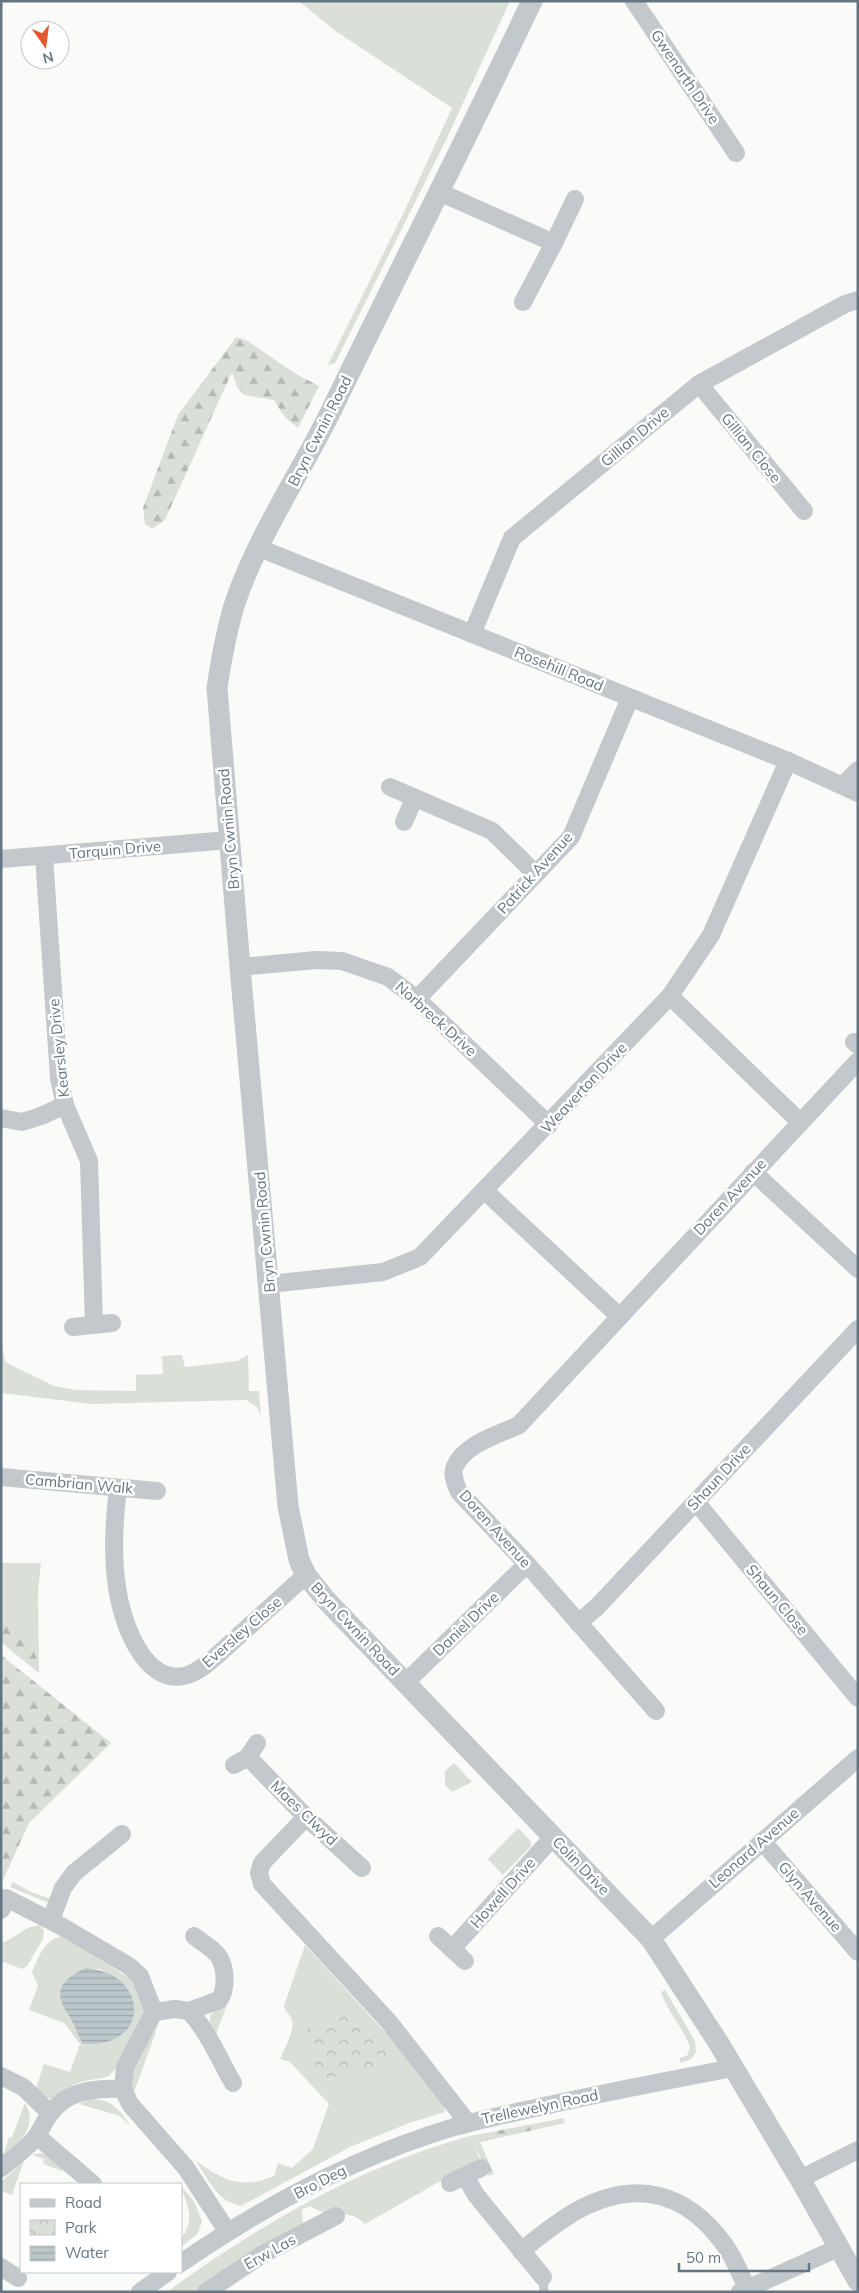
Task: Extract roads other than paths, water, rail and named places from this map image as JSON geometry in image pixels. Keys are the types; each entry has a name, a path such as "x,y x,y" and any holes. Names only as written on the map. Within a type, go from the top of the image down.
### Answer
{"street":[{"name":"Bryn Cwnin Road","path":"405,1683 326,1600 306,1575 299,1560 294,1541 288,1506 217,688 224,646 235,605 259,548 323,427 532,1"},
{"name":"Gwenarth Drive","path":"634,1 736,153"},
{"path":"439,192 554,243"},
{"path":"523,302 575,199"},
{"name":"Gillian Drive","path":"472,634 512,538 699,384 845,304 858,300"},
{"name":"Gillian Close","path":"699,384 804,511"},
{"name":"Rosehill Road","path":"259,548 788,761 851,789"},
{"name":"Patrick Avenue","path":"417,999 571,837 630,698"},
{"name":"Weaverton Drive","path":"269,1284 383,1272 420,1257 549,1125 670,996 711,935 788,761"},
{"path":"851,789 858,770"},
{"path":"390,787 414,799 492,831 536,874"},
{"path":"404,822 414,799"},
{"name":"Tarquin Drive","path":"1,859 229,840"},
{"name":"Kearsley Drive","path":"44,856 59,1078 65,1105 89,1161 103,1324 72,1327"},
{"name":"Norbreck Drive","path":"240,968 316,960 342,961 388,977 417,999 549,1125"},
{"path":"670,996 800,1122"},
{"name":"Doren Avenue","path":"656,1711 527,1564 459,1492 454,1480 454,1467 470,1448 519,1425 858,1061"},
{"path":"1,1118 22,1122 65,1105"},
{"path":"753,1172 858,1269"},
{"path":"485,1191 620,1317"},
{"name":"Shaun Drive","path":"578,1623 597,1607 858,1329"},
{"name":"Cambrian Walk","path":"1,1477 157,1491"},
{"name":"Eversley Close","path":"118,1488 114,1518 115,1559 117,1587 123,1613 128,1631 143,1657 163,1674 174,1677 185,1676 198,1671 306,1575"},
{"name":"Shaun Close","path":"696,1502 858,1698"},
{"name":"Daniel Drive","path":"405,1683 527,1564"},
{"name":"Colin Drive","path":"405,1683 651,1939 733,2068"},
{"name":"Maes Clwyd","path":"246,1755 306,1817 354,1849 362,1868"},
{"name":"Leonard Avenue","path":"651,1939 858,1758"},
{"name":"Trellewelyn Road","path":"306,1817 262,1863 259,1873 262,1884 389,2022 468,2123 632,2087 733,2068"},
{"path":"52,1920 63,1888 74,1873 122,1834"},
{"name":"Howell Drive","path":"452,1949 553,1837"},
{"name":"Glyn Avenue","path":"762,1841 858,1952"},
{"path":"3,1901 52,1920 129,1966 140,1976 154,2012 125,2067 123,2089 130,2104 186,2168 227,2231"},
{"path":"154,2012 175,2009 189,2011 219,2000 222,1996 225,1985 223,1968 219,1957 194,1936"},
{"path":"438,1936 465,1961"},
{"path":"189,2011 200,2022 217,2056 234,2083"},
{"path":"733,2068 800,2179 858,2281"},
{"path":"1,2076 23,2087 50,2113"},
{"path":"1,2168 21,2153 37,2136 50,2113 72,2095 87,2090 123,2089"},
{"name":"Bro Deg","path":"182,2262 227,2231 340,2170 386,2151 468,2123"},
{"path":"37,2136 92,2183"},
{"path":"800,2179 858,2150"},
{"path":"481,2168 457,2180 476,2195 521,2250 543,2284"},
{"path":"521,2250 581,2208 604,2199 628,2194 651,2194 674,2199 694,2211 711,2227 726,2246 743,2290 838,2248"},
{"name":"Erw Las","path":"206,2292 313,2219 336,2216"},
{"path":"1,2267 18,2278"},
{"path":"140,2292 167,2273"}],"water":[{"path":"85,1968 106,1973 122,1982 131,1995 134,2009 131,2023 122,2034 106,2042 83,2044 61,2000 61,1988 64,1983"}]}
